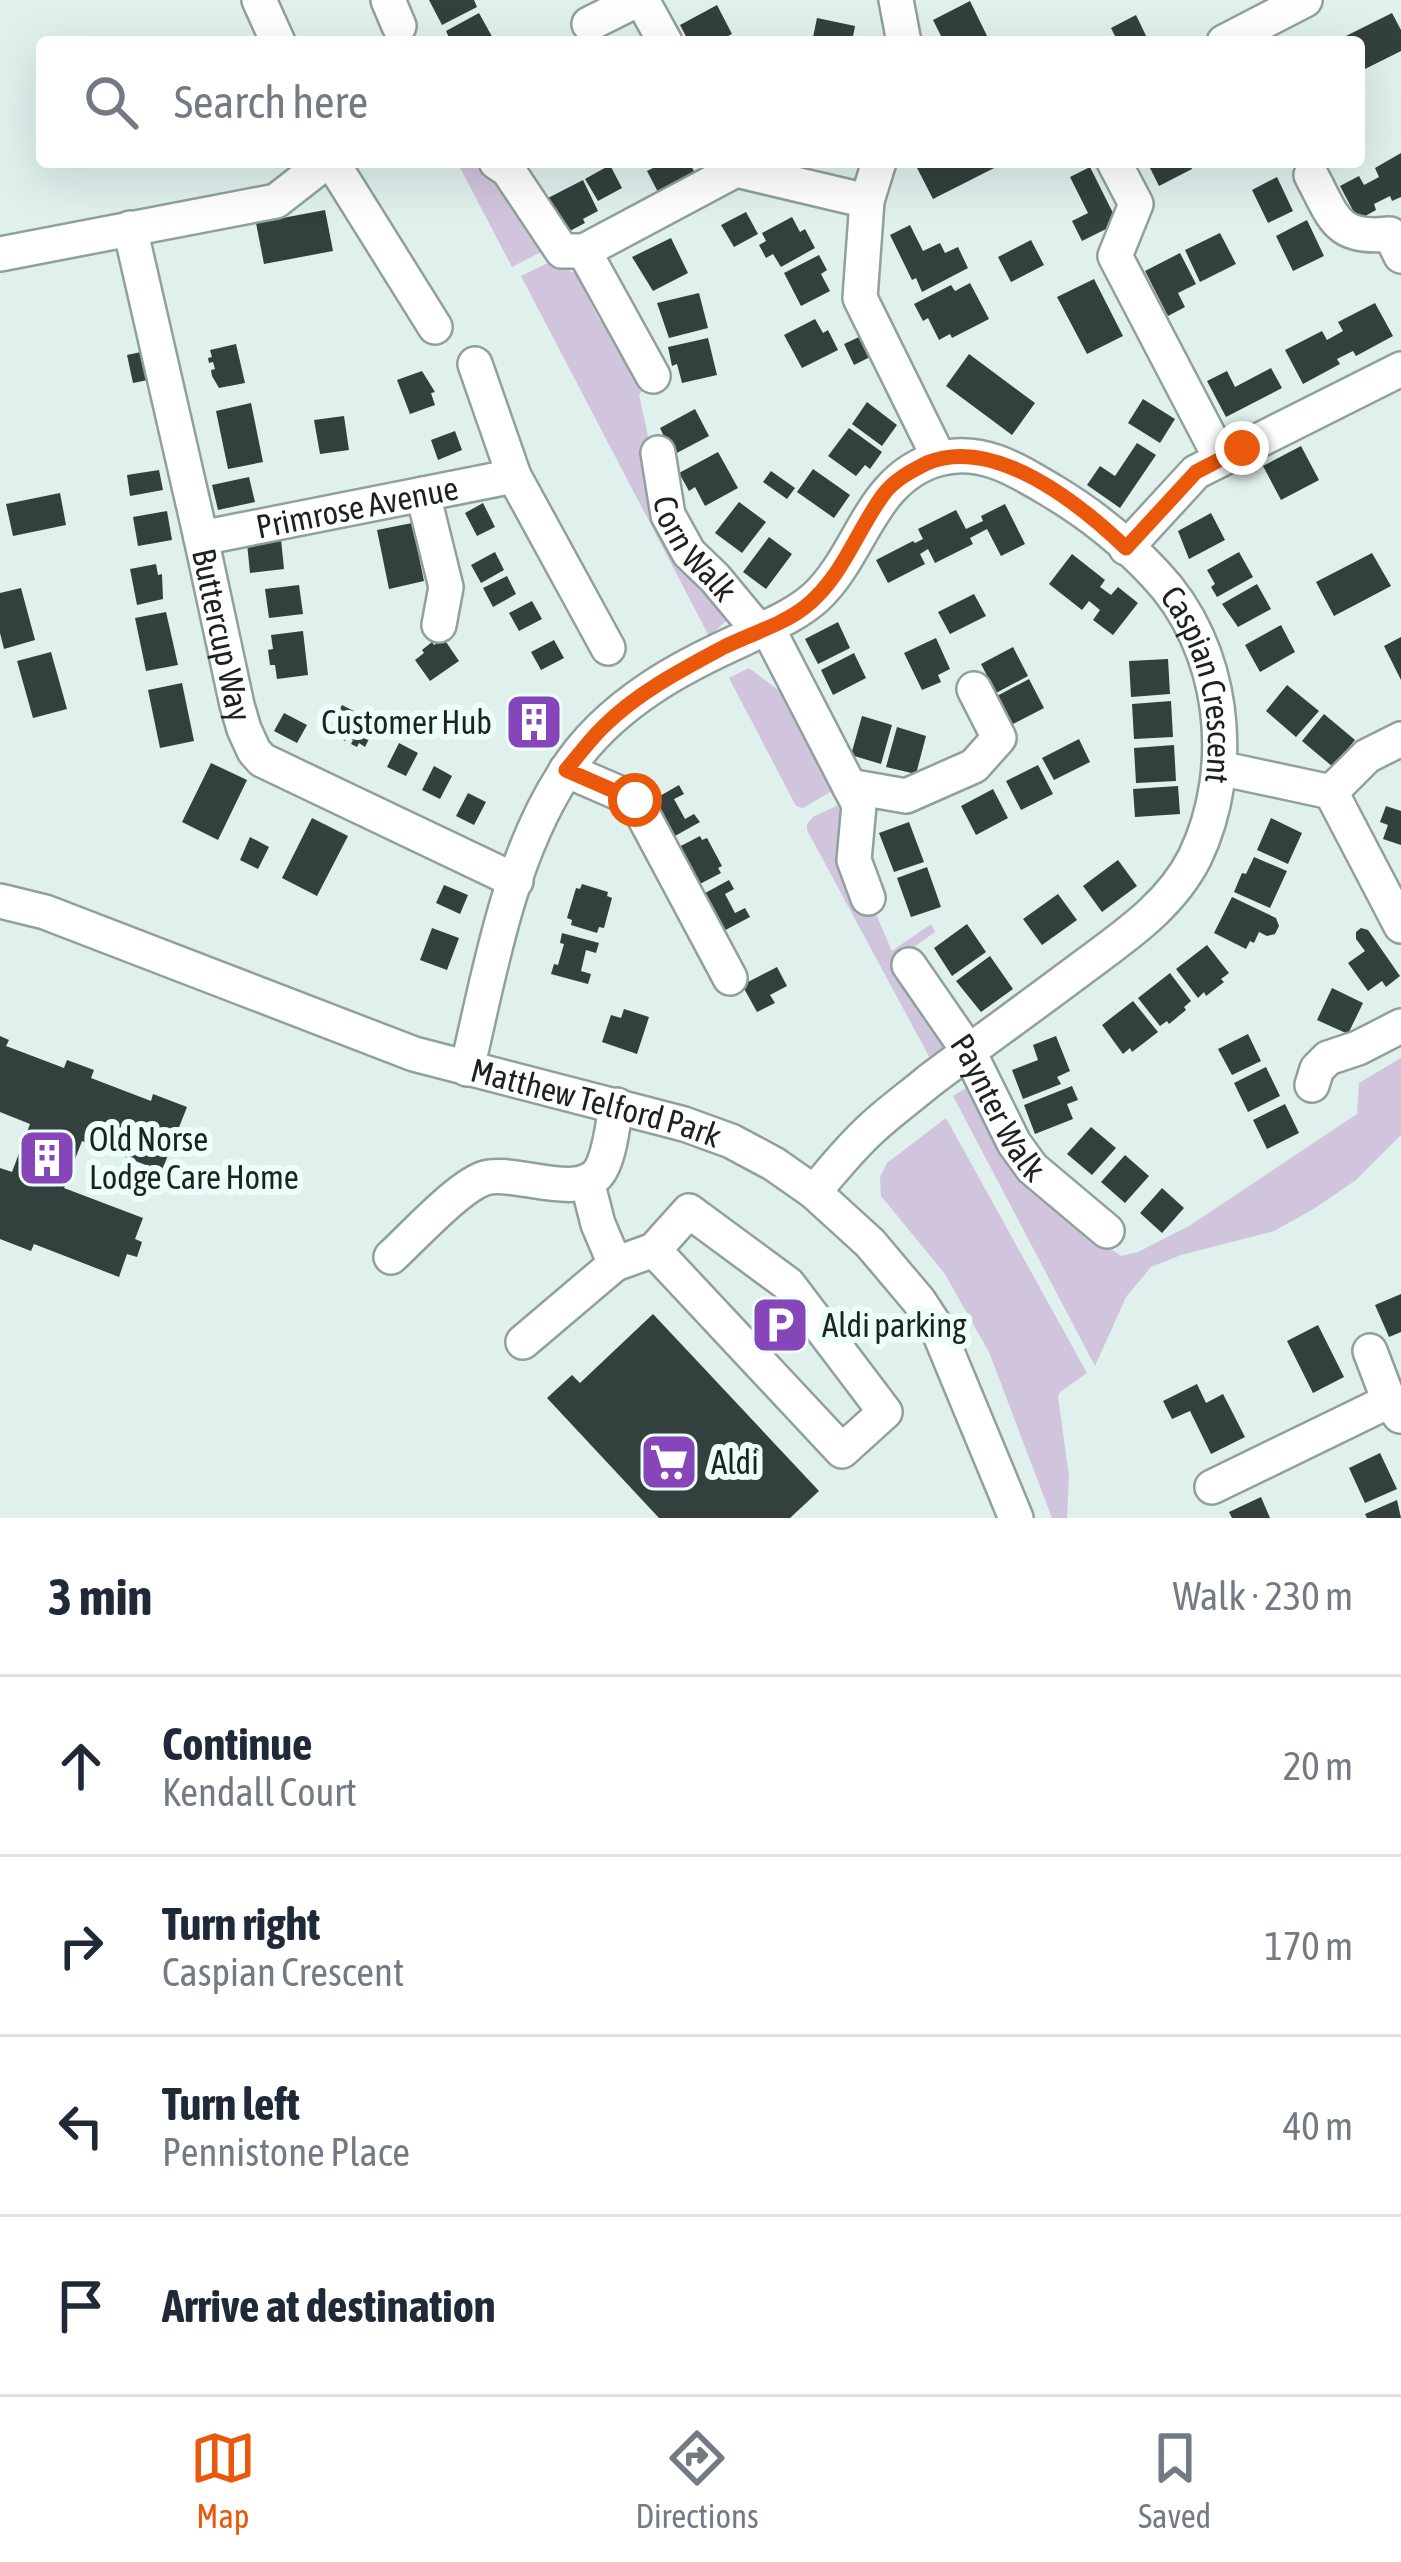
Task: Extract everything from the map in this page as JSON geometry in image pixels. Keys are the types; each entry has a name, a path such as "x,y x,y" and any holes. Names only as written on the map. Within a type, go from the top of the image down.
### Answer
{"street":[{"path":"259,0 275,36"},
{"path":"589,24 640,0 661,36"},
{"path":"896,0 903,36"},
{"path":"1232,36 1270,8 1305,0"},
{"path":"0,254 276,201 321,168"},
{"path":"333,168 435,327"},
{"path":"505,168 562,251 584,251 730,168"},
{"path":"741,168 867,202"},
{"path":"467,1069 516,881 566,770 602,728 653,686 802,610 828,586 886,491 910,471 939,458 860,298 867,202 877,168"},
{"path":"1117,168 1136,204 1115,256 1221,459"},
{"path":"1311,175 1337,222 1353,234 1390,234 1401,256"},
{"name":"Buttercup Way","path":"130,228 237,705 254,751 262,760 516,881"},
{"path":"584,251 652,376"},
{"path":"475,364 514,476 608,648"},
{"path":"1126,548 1196,472 1401,369"},
{"name":"Corn Walk","path":"658,453 668,515 689,554 763,629 849,786"},
{"name":"Caspian Crescent","path":"814,1192 868,1132 1170,897 1195,857 1220,768 1220,726 1200,645 1181,608 1156,575 1067,500 996,460 968,455 939,458"},
{"name":"Primrose Avenue","path":"201,538 514,476"},
{"path":"423,494 446,587 439,625"},
{"path":"849,786 906,796 974,766 999,738 974,689"},
{"path":"1331,792 1367,756 1401,739"},
{"path":"1220,768 1331,792"},
{"path":"566,770 635,800 730,979"},
{"path":"849,786 859,805 854,860 868,898"},
{"path":"1331,792 1401,926"},
{"name":"Matthew Telford Park","path":"0,901 45,912 393,1046 684,1124 774,1164 814,1192 870,1243 919,1301 938,1330 1016,1518"},
{"name":"Paynter Walk","path":"909,965 968,1052 1014,1143 1032,1168 1107,1231"},
{"path":"1312,1084 1317,1069 1328,1058 1401,1026"},
{"path":"391,1257 480,1179 504,1175 562,1185 587,1181 599,1173 617,1105"},
{"path":"587,1181 598,1224 616,1264"},
{"path":"523,1342 616,1264 654,1250 688,1211 788,1284 886,1412 842,1451 654,1250"},
{"path":"1212,1487 1395,1409 1370,1351"}],"shaded area":[{"path":"460,168 476,168 508,187 545,250 512,267"},
{"path":"550,262 575,273 600,321 612,319 649,384 639,394 649,444 651,507 731,617 709,636 521,276"},
{"path":"749,668 798,705 842,785 803,808 796,806 729,678"},
{"path":"849,800 874,910 892,951 931,924 935,932 899,958 958,1047 932,1062 807,830 813,817"},
{"path":"1401,1058 1401,1135 1356,1180 1274,1231 1151,1267 1126,1297 1095,1366 953,1096 973,1084 1073,1223 1121,1256 1189,1226 1357,1114 1359,1083"},
{"path":"946,1118 1087,1373 1058,1397 1069,1476 1067,1518 1052,1518 989,1352 945,1274 881,1196 880,1177 887,1163"}],"building":[{"path":"429,0 474,0 477,7 442,25"},
{"path":"970,1 987,36 941,36 933,20"},
{"path":"717,5 732,34 686,36 680,25"},
{"path":"479,13 492,36 448,36 446,31"},
{"path":"1392,13 1401,30 1401,51 1365,69 1365,36 1346,36"},
{"path":"1136,15 1146,36 1115,36 1111,28"},
{"path":"817,18 855,26 853,36 813,36"},
{"path":"1401,153 1401,197 1392,201 1390,196 1374,204 1376,210 1358,220 1340,186 1359,176 1364,185 1379,177 1375,168"},
{"path":"612,168 622,188 598,201 585,179"},
{"path":"692,168 696,175 659,194 647,171"},
{"path":"917,168 994,168 933,199"},
{"path":"1090,168 1118,223 1082,241 1072,221 1088,213 1070,177"},
{"path":"1150,168 1192,168 1192,169 1159,186"},
{"path":"1277,177 1293,211 1268,223 1252,190"},
{"path":"583,180 598,211 566,233 548,198"},
{"path":"325,210 333,251 264,264 256,223"},
{"path":"746,212 758,234 734,247 721,225"},
{"path":"792,217 815,248 781,267 773,254 766,258 759,245 766,241 762,233"},
{"path":"1307,220 1324,256 1293,271 1276,236"},
{"path":"910,225 923,251 940,243 945,253 958,247 968,268 922,292 890,235"},
{"path":"1220,233 1236,264 1200,282 1185,250"},
{"path":"671,238 688,273 653,291 632,257"},
{"path":"1031,240 1044,265 1011,282 998,257"},
{"path":"1180,253 1196,284 1178,293 1185,307 1168,316 1145,271"},
{"path":"819,255 827,270 821,274 830,291 801,306 784,273"},
{"path":"1094,279 1123,336 1087,354 1057,297"},
{"path":"970,283 989,319 939,340 914,304 951,285 955,291"},
{"path":"699,293 708,328 669,338 657,303"},
{"path":"1375,303 1393,336 1356,356 1353,351 1337,359 1340,364 1303,384 1285,350 1322,331 1327,340 1343,331 1338,322"},
{"path":"815,319 823,333 828,330 838,350 802,368 784,335"},
{"path":"859,337 870,357 854,365 844,344"},
{"path":"708,338 717,375 682,383 668,347"},
{"path":"236,344 245,383 219,388 212,376 210,350"},
{"path":"141,352 148,380 133,383 127,355"},
{"path":"969,354 1035,403 1012,435 946,386"},
{"path":"1271,368 1282,388 1226,417 1207,381 1227,371 1235,387"},
{"path":"422,371 435,392 431,393 435,405 410,414 397,380"},
{"path":"1143,399 1175,419 1160,443 1128,423"},
{"path":"867,402 897,425 882,446 852,424"},
{"path":"251,403 263,462 228,469 216,411"},
{"path":"695,409 709,436 673,455 660,428"},
{"path":"344,416 349,450 320,454 314,420"},
{"path":"849,428 882,452 870,469 865,465 856,476 828,456"},
{"path":"455,431 462,450 438,460 431,440"},
{"path":"1137,443 1156,455 1120,508 1087,485 1100,466 1115,476"},
{"path":"1301,446 1319,480 1281,500 1263,466"},
{"path":"718,452 738,488 705,506 695,487 689,491 679,473"},
{"path":"813,469 850,495 834,518 797,492"},
{"path":"159,470 163,490 130,496 127,475"},
{"path":"771,471 795,488 787,499 763,482"},
{"path":"249,477 255,502 218,510 212,485"},
{"path":"60,493 66,525 13,536 6,504"},
{"path":"739,502 766,522 742,553 715,533"},
{"path":"483,503 495,527 477,536 465,513"},
{"path":"1005,504 1025,544 1001,556 987,529 970,538 973,544 935,563 928,549 920,554 925,564 888,583 876,560 923,539 918,529 956,510 966,529"},
{"path":"167,511 172,540 138,546 133,517"},
{"path":"1211,513 1225,540 1189,559 1178,531"},
{"path":"412,523 424,581 389,589 377,530"},
{"path":"769,537 792,554 766,589 743,572"},
{"path":"281,539 284,569 250,573 247,543"},
{"path":"495,552 504,570 481,583 471,565"},
{"path":"1239,552 1253,577 1217,597 1207,570"},
{"path":"1372,553 1391,586 1334,616 1316,582"},
{"path":"1072,554 1105,580 1100,587 1111,595 1118,587 1138,603 1113,635 1093,620 1100,610 1089,601 1082,610 1049,584"},
{"path":"156,564 158,575 162,574 163,599 137,605 130,569"},
{"path":"507,576 516,594 493,607 483,588"},
{"path":"1257,584 1271,609 1238,627 1222,604"},
{"path":"299,585 303,614 269,618 265,589"},
{"path":"21,588 35,640 4,649 0,593"},
{"path":"974,594 986,616 950,634 938,612"},
{"path":"532,601 542,619 519,631 509,613"},
{"path":"166,612 178,665 146,671 135,618"},
{"path":"838,622 850,648 818,664 805,639"},
{"path":"1281,625 1295,652 1260,672 1245,645"},
{"path":"303,631 308,675 277,679 275,665 270,665 271,635"},
{"path":"1401,637 1401,680 1384,646"},
{"path":"936,638 950,669 938,675 941,682 922,690 904,653"},
{"path":"444,639 459,661 430,681 415,660 432,642"},
{"path":"554,640 564,658 541,670 531,652"},
{"path":"1013,647 1028,676 996,693 981,664"},
{"path":"51,652 67,709 33,718 17,661"},
{"path":"854,653 866,678 833,695 821,670"},
{"path":"1168,659 1170,694 1131,697 1129,661"},
{"path":"1029,679 1044,708 1013,724 997,696"},
{"path":"182,683 194,741 160,748 148,690"},
{"path":"1287,685 1319,711 1296,737 1266,711"},
{"path":"1171,701 1173,737 1134,739 1132,704"},
{"path":"342,705 377,723 365,747 351,744 353,740 347,737 345,741 330,728"},
{"name":"Customer Hub","path":"533,705 550,717 536,738 519,727"},
{"path":"284,713 307,725 297,743 274,731"},
{"path":"1324,714 1355,740 1333,767 1302,741"},
{"path":"862,716 892,725 881,764 851,755"},
{"path":"897,727 926,736 916,774 886,767"},
{"path":"1079,739 1090,762 1054,780 1042,758"},
{"path":"399,743 418,753 406,776 387,767"},
{"path":"1174,745 1176,781 1136,783 1134,748"},
{"path":"211,763 247,780 218,840 182,822"},
{"path":"1038,765 1053,794 1021,810 1006,781"},
{"path":"434,766 452,776 440,799 422,790"},
{"path":"679,785 684,794 674,799 685,819 694,814 700,822 666,841 646,804"},
{"path":"1178,786 1180,814 1135,817 1133,789"},
{"path":"993,789 1008,818 976,835 961,806"},
{"path":"468,793 486,802 474,825 456,816"},
{"path":"1386,806 1401,811 1401,845 1383,839 1388,825 1380,822"},
{"path":"312,818 348,836 317,896 282,878"},
{"path":"1271,818 1302,833 1288,864 1257,850"},
{"path":"909,822 924,862 894,872 879,833"},
{"path":"700,836 707,838 722,866 718,868 721,873 696,886 675,849"},
{"path":"250,837 269,847 258,869 240,860"},
{"path":"1254,857 1287,871 1270,908 1234,892"},
{"path":"1118,860 1137,886 1102,912 1083,886"},
{"path":"927,867 941,907 911,917 897,878"},
{"path":"729,880 734,889 725,894 735,913 745,908 750,917 716,935 696,898"},
{"path":"582,884 608,892 612,898 604,928 599,927 597,933 571,925 567,918 576,888"},
{"path":"444,885 468,895 460,914 436,903"},
{"path":"1058,894 1077,920 1042,945 1023,919"},
{"path":"1232,897 1276,918 1275,934 1259,932 1246,949 1214,933"},
{"path":"967,924 986,952 952,976 934,948"},
{"path":"432,928 459,938 447,970 420,960"},
{"path":"1361,928 1368,930 1400,976 1386,987 1382,981 1368,991 1348,963 1365,951 1356,939"},
{"path":"562,933 599,943 596,953 586,950 581,971 591,974 588,984 551,974 564,944 560,943"},
{"path":"1207,945 1229,973 1221,979 1224,982 1198,998 1176,969"},
{"path":"990,956 1013,989 981,1012 956,981"},
{"path":"777,967 787,986 770,995 775,1003 757,1012 742,985"},
{"path":"1170,973 1191,1001 1169,1024 1160,1026 1138,998"},
{"path":"1332,988 1363,1003 1348,1034 1317,1020"},
{"path":"1133,1001 1158,1032 1123,1054 1102,1025"},
{"path":"624,1009 649,1017 637,1054 602,1042 611,1015 621,1018"},
{"path":"1248,1034 1261,1061 1232,1075 1218,1049"},
{"name":"Old Norse Lodge Care Home","path":"0,1036 9,1040 6,1046 64,1068 67,1060 94,1070 91,1078 151,1101 153,1094 187,1107 176,1135 183,1138 177,1154 169,1152 162,1171 82,1141 64,1188 143,1218 135,1239 142,1242 137,1257 127,1254 119,1277 34,1244 31,1251 0,1239 0,1168 12,1172 30,1124 0,1112"},
{"path":"1056,1036 1070,1071 1057,1077 1061,1084 1023,1099 1012,1070 1038,1060 1033,1045"},
{"path":"1266,1067 1280,1096 1248,1112 1234,1083"},
{"path":"1072,1086 1078,1100 1067,1104 1073,1119 1035,1134 1024,1105"},
{"path":"1285,1104 1299,1133 1267,1149 1253,1120"},
{"path":"1091,1127 1116,1148 1092,1175 1067,1154"},
{"path":"1125,1155 1149,1176 1125,1203 1101,1182"},
{"path":"1162,1188 1184,1208 1162,1233 1140,1213"},
{"path":"1401,1294 1401,1332 1389,1337 1375,1305"},
{"path":"653,1314 819,1491 790,1518 659,1518 547,1398 572,1375 580,1383"},
{"path":"1318,1325 1344,1377 1313,1393 1287,1341"},
{"path":"1197,1384 1206,1403 1223,1394 1245,1437 1211,1454 1190,1411 1172,1419 1163,1401"},
{"path":"1380,1453 1397,1489 1365,1503 1349,1468"},
{"path":"1261,1497 1270,1518 1232,1518 1229,1512"},
{"path":"1397,1500 1401,1518 1367,1518 1365,1514"}],"place":[{"name":"Customer Hub","path":"534,722"},
{"name":"Old Norse Lodge Care Home","path":"47,1158"},
{"name":"Aldi parking","path":"780,1325"},
{"name":"Aldi","path":"669,1462"}],"route":[{"path":"635,800 566,770 602,728 653,686 802,610 828,586 886,491 910,471 939,458 968,455 996,460 1067,500 1126,548 1196,472 1242,448"}]}
